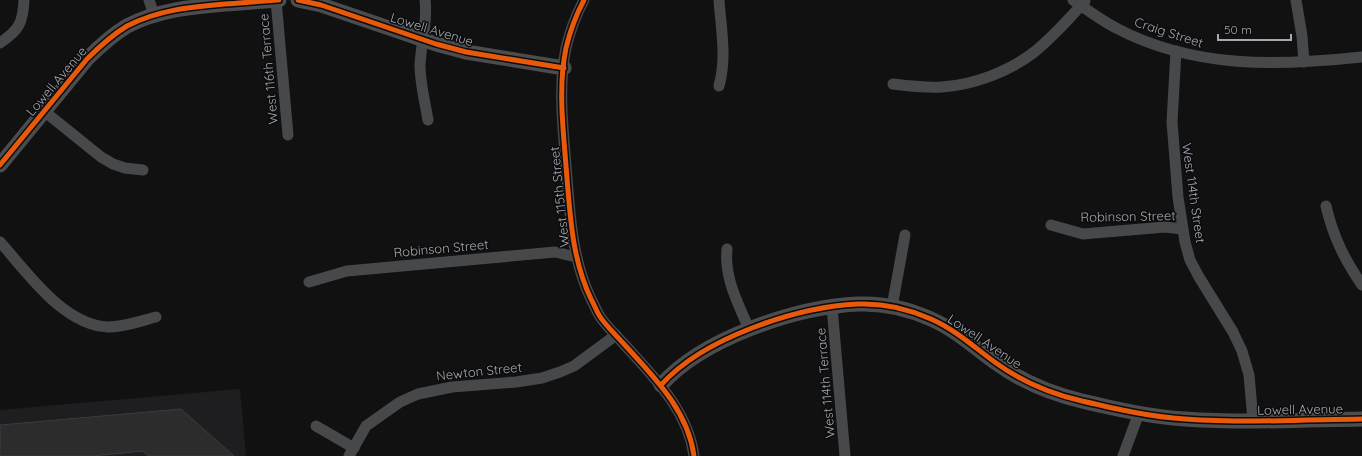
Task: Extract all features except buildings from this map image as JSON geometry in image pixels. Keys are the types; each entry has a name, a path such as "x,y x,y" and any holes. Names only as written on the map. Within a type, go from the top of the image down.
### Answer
{"street":[{"path":"0,43 18,28 23,16 24,0"},
{"path":"149,0 154,15"},
{"name":"West 116th Terrace","path":"276,0 288,135"},
{"name":"Lowell Avenue","path":"0,165 87,58 103,43 126,27 154,15 189,7 279,0"},
{"name":"Lowell Avenue","path":"298,0 321,5 466,52 564,68"},
{"name":"Lowell Avenue","path":"425,0 426,11 421,82 428,120"},
{"name":"West 115th Street","path":"584,0 579,10 566,49 561,87 571,231 576,256 586,288 599,315 661,385 672,400 690,438 694,456"},
{"path":"719,0 724,59 723,74 719,86"},
{"path":"1296,0 1302,36 1304,62"},
{"path":"893,84 919,87 943,87 965,83 989,76 1012,66 1032,54 1054,35 1080,2"},
{"name":"Craig Street","path":"1080,2 1116,28 1143,41 1197,56 1225,61 1255,63 1304,62 1362,57"},
{"name":"West 114th Street","path":"1176,51 1172,142 1182,230 1190,260 1198,277 1233,332 1242,351 1249,375 1253,420"},
{"path":"44,111 101,157 113,164 125,168 143,170"},
{"path":"1326,206 1333,233 1342,253 1362,285"},
{"name":"Robinson Street","path":"1051,225 1083,234 1165,227 1182,230"},
{"path":"892,307 905,235"},
{"path":"0,242 51,299 74,316 92,324 107,327 123,326 156,317"},
{"path":"726,249 726,260 730,284 749,329"},
{"name":"Robinson Street","path":"309,282 347,271 555,252 576,256"},
{"name":"Lowell Avenue","path":"661,385 672,373 690,360 749,329 791,314 859,304 892,307 915,313 932,320 954,331 997,364 1020,378 1080,401 1139,413 1184,419 1227,421 1362,418"},
{"name":"West 114th Terrace","path":"832,307 845,456"},
{"name":"Newton Street","path":"352,452 366,426 400,402 418,394 435,389 516,382 542,378 574,366 616,335"},
{"path":"1123,456 1139,413"},
{"path":"316,426 352,452"}],"shaded area":[{"path":"240,389 246,456 0,456 0,410"}],"cycle path":[{"path":"0,165 87,59 106,41 127,26 150,16 174,10 212,5 279,0"},
{"path":"298,0 321,5 436,44 466,52 564,68"},
{"path":"584,0 569,35 562,77 563,122 570,217 579,267 584,283 601,319 657,381 677,409 685,424 694,456"},
{"path":"661,385 679,368 701,353 752,328 807,311 833,306 867,304 896,307 931,319 949,328 1016,376 1059,395 1095,404 1146,415 1185,419 1251,421 1362,419"}]}
